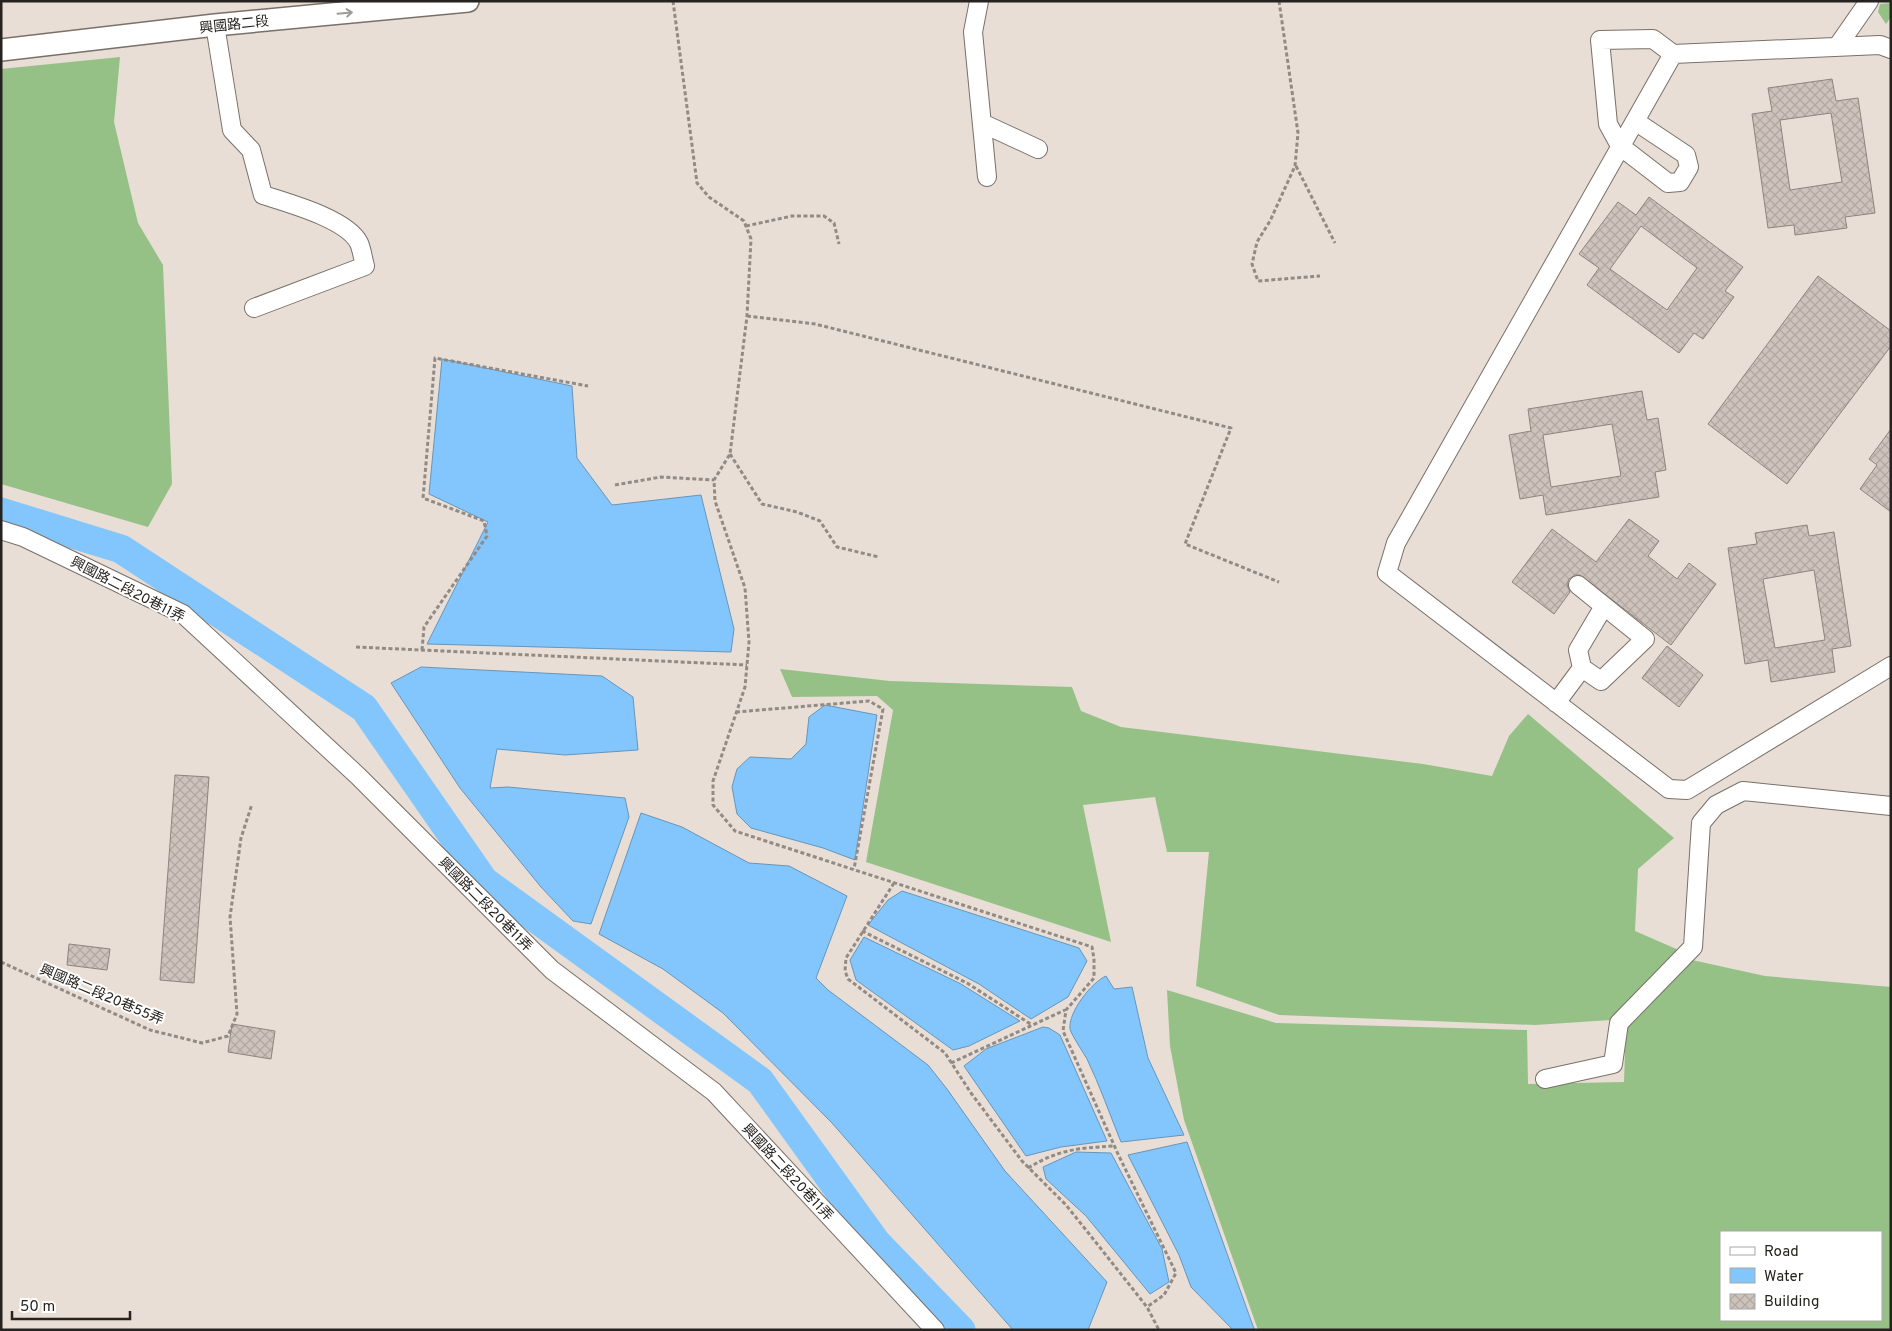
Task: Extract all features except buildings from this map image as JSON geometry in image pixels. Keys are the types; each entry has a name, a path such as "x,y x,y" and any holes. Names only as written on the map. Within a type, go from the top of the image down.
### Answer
{"main road":[{"name":"興國路二段","path":"1,36 317,1"},
{"name":"興國路二段","path":"1,50 215,25 468,1"}],"lane":[{"path":"979,1 973,32 987,177"},
{"path":"1837,47 1869,1"},
{"path":"215,25 232,130 251,150 263,196 308,209 351,232 359,243 365,266 254,308"},
{"path":"1635,121 1686,155 1689,167 1680,182 1668,183 1620,146 1608,124 1600,40 1653,39 1673,54 1880,45 1891,49"},
{"path":"1673,54 1396,543 1387,574 1669,789 1687,790 1891,666"},
{"path":"982,123 1038,149"},
{"name":"興國路二段20巷11弄","path":"1,530 23,538 183,614 358,776 552,970 714,1092 935,1330"},
{"path":"1578,585 1645,638 1601,681 1582,668 1578,650 1604,606"},
{"path":"1556,703 1582,668"},
{"path":"1545,1079 1613,1064 1619,1023 1693,947 1701,823 1716,805 1743,791 1891,806"}],"path":[{"path":"673,1 697,183 709,197 744,221 751,239 747,316 730,454 714,480 715,500 745,588 749,642 745,687 713,781 713,805 735,831 1092,948 1094,978 1066,1010 951,1063"},
{"path":"1279,1 1298,132 1295,166 1270,221 1257,242 1252,264 1258,281 1320,276"},
{"path":"1295,166 1336,244"},
{"path":"746,226 792,216 824,216 834,223 839,244"},
{"path":"747,316 815,324 1231,428 1185,544 1279,582"},
{"path":"422,650 424,627 487,536 484,521 423,498 435,358 588,386"},
{"path":"730,454 762,504 797,512 820,521 837,547 878,557"},
{"path":"615,485 661,477 714,480"},
{"path":"356,647 747,665"},
{"path":"736,712 869,701 883,709 854,869"},
{"name":"興國路二段20巷55弄","path":"1,962 150,1030 202,1043 228,1036 237,1014 230,918 241,838 252,804"},
{"path":"894,882 846,958 844,971 848,979 945,1053 971,1093 1028,1168 1066,1205 1147,1306 1159,1330"},
{"path":"862,931 967,983 1032,1025"},
{"path":"1066,1010 1063,1031 1114,1146 1176,1273 1164,1295 1147,1306"},
{"path":"1028,1168 1046,1157 1075,1149 1114,1146"}],"green space":[{"path":"1891,3 1891,17 1886,24 1878,12 1880,4"},
{"path":"120,57 114,122 138,223 163,265 172,484 148,527 1,484 1,69"},
{"path":"780,669 890,681 1072,687 1081,711 1121,727 1423,764 1492,776 1509,736 1528,714 1674,838 1638,869 1635,931 1681,951 1611,1020 1535,1025 1279,1015 1196,986 1209,852 1167,852 1155,797 1083,805 1111,942 866,862 893,710 877,696 792,697"},
{"path":"1692,960 1765,976 1891,987 1891,1330 1258,1330 1184,1120 1170,1046 1167,990 1276,1023 1527,1030 1528,1084 1624,1082 1626,1021"}],"water":[{"path":"442,359 572,386 577,458 612,505 701,495 734,629 731,652 427,644 488,522 429,494"},
{"path":"421,667 602,676 633,697 638,750 565,755 497,749 490,788 508,787 625,798 629,817 591,924 573,921 541,887 460,788 391,683"},
{"path":"825,705 877,715 855,860 823,848 751,828 737,814 732,787 737,769 750,757 791,759 806,744 809,717"},
{"path":"641,813 682,827 749,863 789,866 847,896 816,978 828,990 928,1065 1005,1171 1107,1282 1088,1330 1013,1330 832,1123 723,1013 663,969 599,934"},
{"path":"902,891 1079,948 1087,961 1068,997 1031,1019 979,984 868,925 888,900"},
{"path":"864,937 961,984 1020,1021 969,1046 953,1050 856,980 850,960"},
{"path":"1106,976 1114,989 1132,987 1148,1058 1184,1135 1121,1142 1092,1069 1070,1029 1073,1014 1082,998 1094,984"},
{"path":"1043,1027 1049,1028 1060,1035 1107,1141 1061,1147 1026,1156 964,1066 986,1049"},
{"path":"1187,1142 1255,1330 1233,1330 1191,1287 1179,1255 1128,1155"},
{"path":"1076,1152 1111,1153 1162,1249 1169,1282 1150,1294 1086,1216 1046,1179 1043,1167"}],"waterway":[{"path":"1,512 121,549 364,708 484,881 760,1081 876,1242 961,1330"}]}
